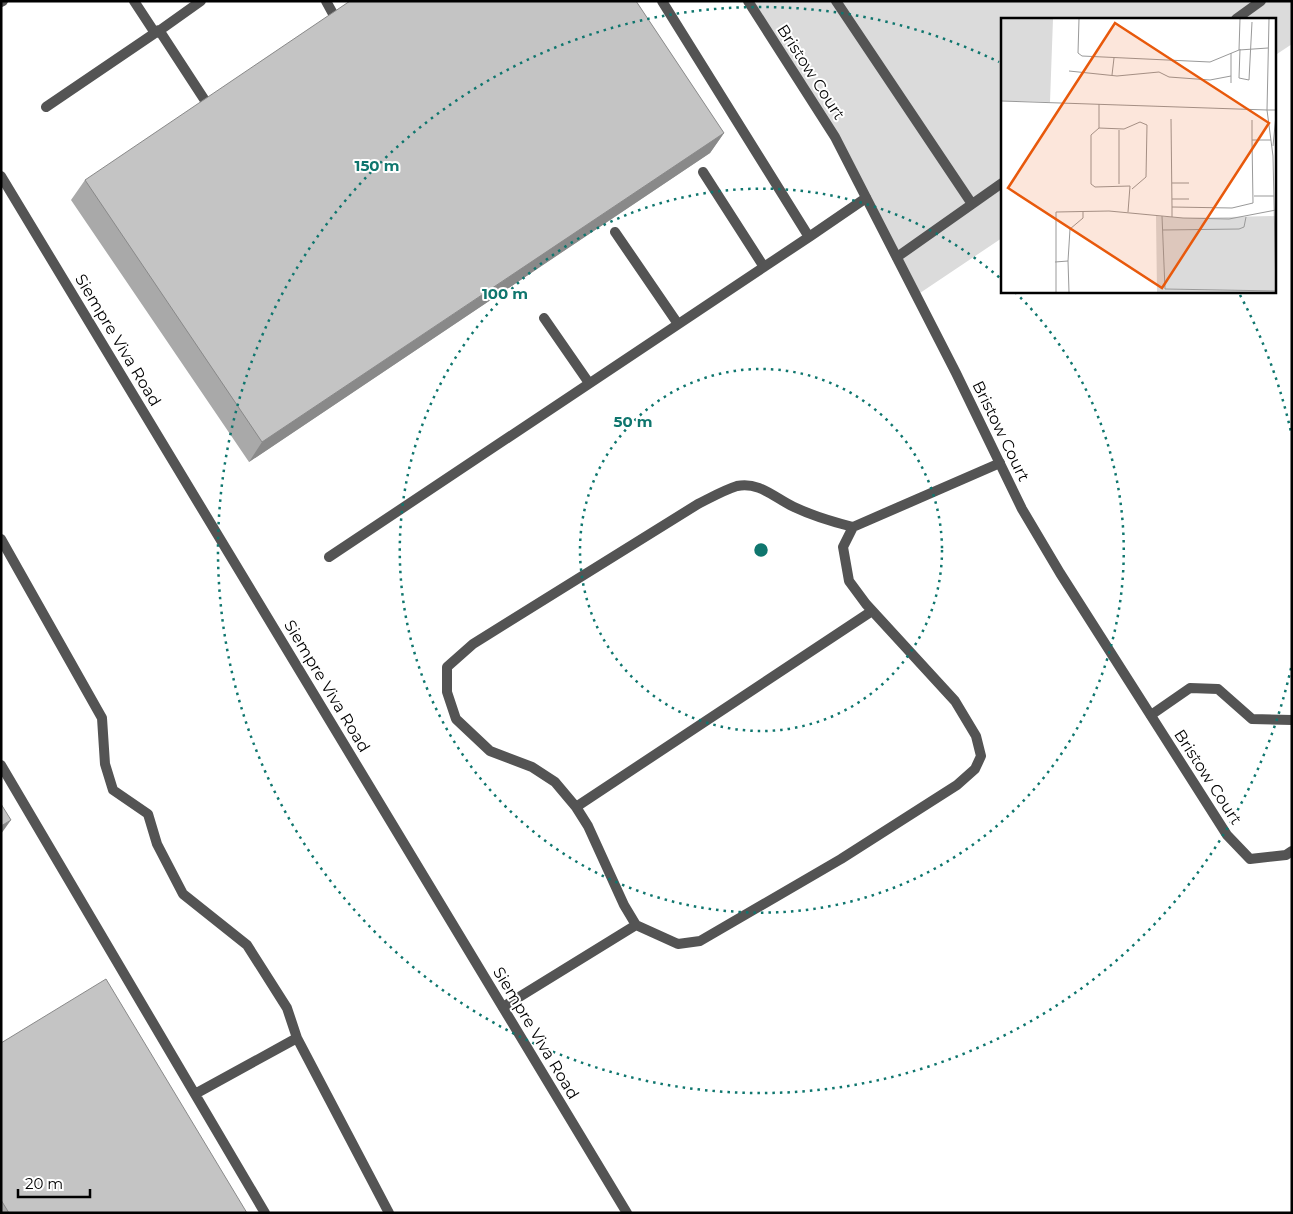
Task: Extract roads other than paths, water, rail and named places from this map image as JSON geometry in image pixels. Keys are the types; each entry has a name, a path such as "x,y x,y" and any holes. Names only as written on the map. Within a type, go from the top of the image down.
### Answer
{"street":[{"path":"134,1 204,99"},
{"path":"46,107 202,1"},
{"path":"326,1 332,12"},
{"path":"662,1 809,237"},
{"name":"Bristow Court","path":"748,1 835,137 1022,509 1060,573 1227,835 1250,859 1286,854 1292,851"},
{"path":"836,1 972,204"},
{"path":"1237,18 1261,1"},
{"path":"702,172 764,267"},
{"name":"Siempre Viva Road","path":"1,176 626,1213"},
{"path":"897,257 1001,184"},
{"path":"329,557 866,198"},
{"path":"615,232 678,324"},
{"path":"544,318 590,383"},
{"path":"854,527 826,520 793,507 768,491 750,485 738,486 698,504 473,644 446,667 447,692 456,719 490,751 532,766 555,782 576,807 588,826 624,904 636,925 678,944 700,941 856,849 957,785 974,769 981,756 976,736 955,702 872,611 849,581 843,547 854,527 1000,463"},
{"path":"1,539 102,718 105,764 113,790 148,814 157,844 183,894 246,945 287,1008 297,1038 389,1213"},
{"path":"576,807 872,611"},
{"path":"1151,715 1190,688 1218,689 1252,719 1292,720"},
{"path":"1,765 264,1213"},
{"path":"503,1007 636,925"},
{"path":"195,1094 297,1038"}]}
